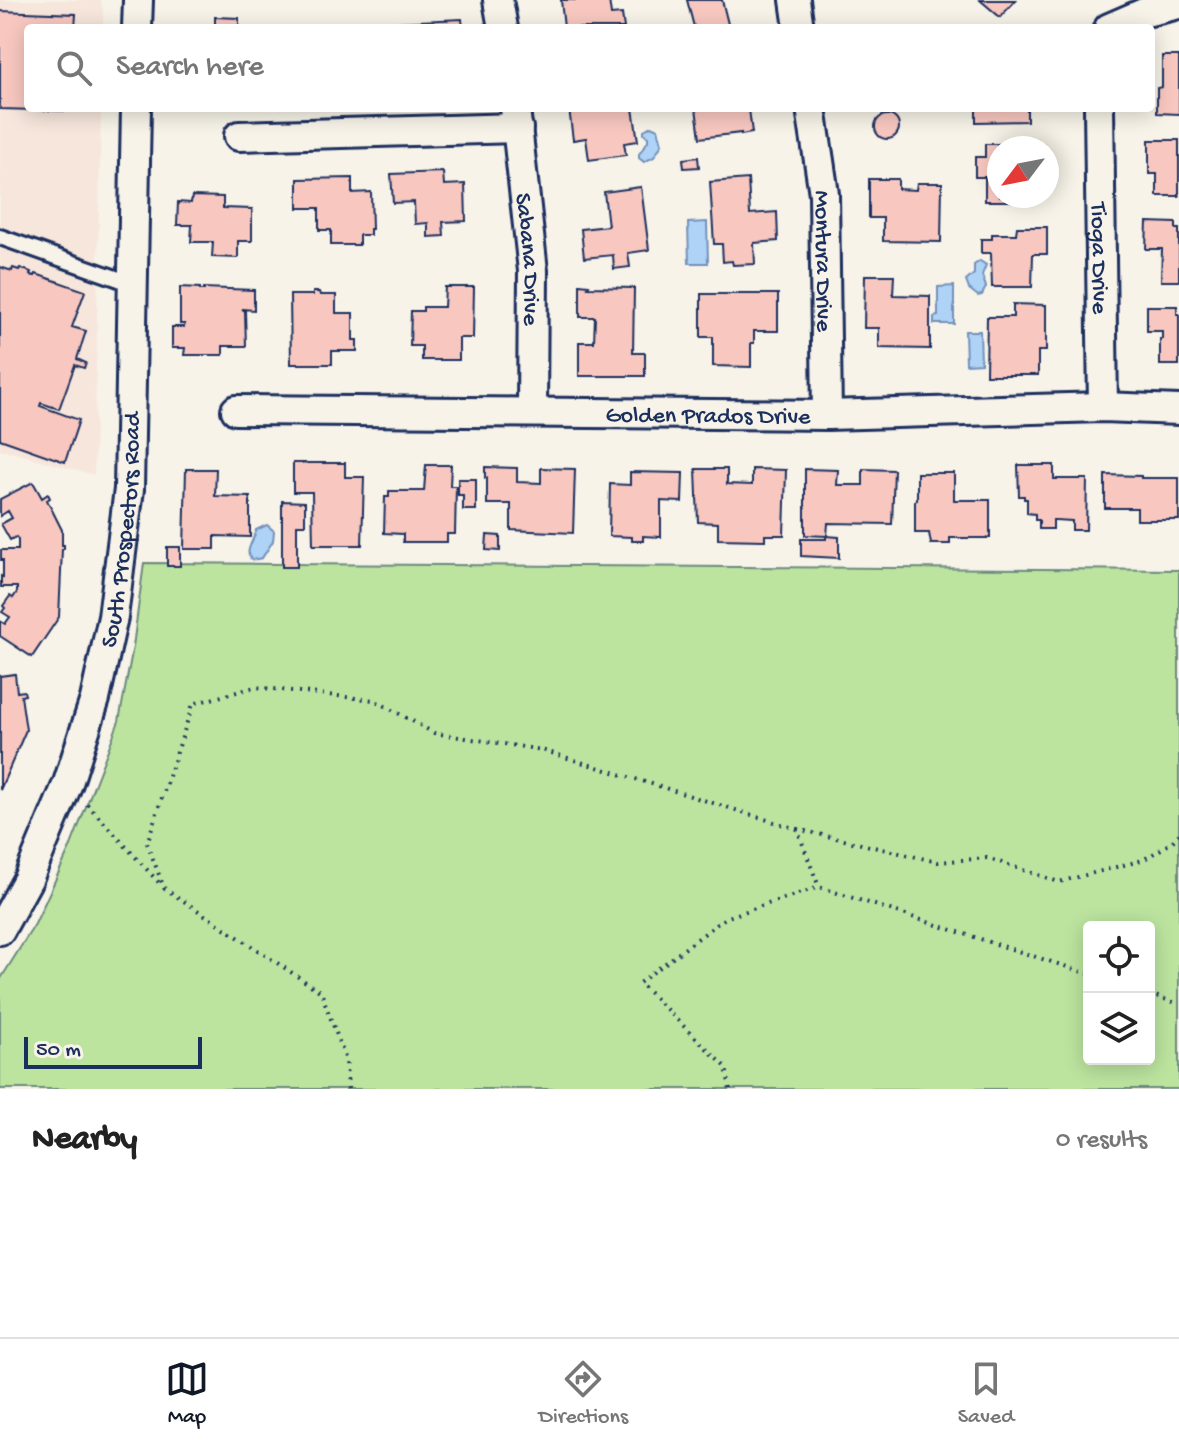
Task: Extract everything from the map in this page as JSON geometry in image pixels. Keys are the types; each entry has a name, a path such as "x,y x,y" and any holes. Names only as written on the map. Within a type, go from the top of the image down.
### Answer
{"street":[{"path":"137,24 138,0"},
{"path":"498,0 502,24"},
{"path":"795,0 798,24"},
{"path":"1118,24 1146,12 1179,4"},
{"name":"South Prospectors Road","path":"0,930 28,879 68,783 95,699 113,617 129,489 136,112"},
{"name":"Montura Drive","path":"812,112 824,194 827,415"},
{"name":"Tioga Drive","path":"1099,112 1103,407"},
{"path":"239,136 517,118"},
{"name":"Sabana Drive","path":"517,118 533,271 532,411"},
{"name":"Golden Prados Drive","path":"236,410 827,415 1103,407 1179,410"}],"lane":[{"path":"0,237 133,284"}],"path":[{"path":"164,888 147,843 193,704 255,687 374,700 434,733 542,750 797,829 938,862 987,858 1059,882 1143,860 1171,843 1179,834"},
{"path":"68,783 164,888 321,992 346,1060 348,1089"},
{"path":"797,829 819,887"},
{"path":"730,1089 726,1067 639,983 725,918 819,887 1083,972"},
{"path":"1155,996 1179,1004"}],"shaded area":[{"path":"0,0 101,0 103,24 24,24 24,112 101,112 94,475 0,449"}],"green space":[{"path":"144,563 1179,570 1179,1089 0,1089 0,980 35,924 70,848 119,721"}],"water":[{"path":"651,126 658,129 662,144 654,157 644,162 639,154 648,141 644,130"},
{"path":"707,222 708,263 689,263 688,223"},
{"path":"980,261 986,265 982,275 986,287 978,296 969,289 966,281 974,274 974,265"},
{"path":"954,286 954,324 934,324 934,317 938,316 938,287"},
{"path":"965,331 980,331 981,363 966,364"},
{"path":"267,525 274,531 273,541 262,558 252,560 249,550 256,530"}],"building":[{"path":"561,0 609,0 611,15 622,14 623,24 564,24"},
{"path":"687,0 722,0 728,24 693,24"},
{"path":"980,0 1016,0 1000,17"},
{"path":"0,11 76,14 75,24 24,24 24,110 0,109"},
{"path":"215,17 239,18 239,24 215,24"},
{"path":"462,19 463,24 397,24"},
{"path":"1162,56 1179,56 1179,114 1157,113 1157,88 1162,87"},
{"path":"570,112 634,112 638,141 624,143 626,155 589,160 586,138 573,140"},
{"path":"697,112 749,112 752,133 700,138"},
{"path":"976,112 1027,112 1027,121 976,122"},
{"path":"887,115 896,118 899,127 896,136 887,139 878,136 875,127 878,118"},
{"path":"1149,140 1179,140 1179,196 1157,196 1157,174 1149,174"},
{"path":"987,144 987,201 985,177 975,177 975,157 985,157"},
{"path":"698,157 699,167 684,168 683,159"},
{"path":"443,172 444,185 465,184 466,221 443,222 444,236 428,237 428,223 415,224 414,202 393,203 391,174"},
{"path":"352,178 352,193 371,192 372,229 370,235 359,235 359,245 331,245 331,230 319,230 319,208 298,208 298,179"},
{"path":"748,179 750,214 777,212 778,241 754,243 755,264 733,265 732,261 723,262 722,244 714,244 710,182"},
{"path":"869,179 898,179 898,189 916,190 917,183 942,183 941,242 883,241 883,218 869,218"},
{"path":"641,187 649,250 628,253 630,267 614,269 613,255 584,258 581,229 608,226 604,192"},
{"path":"192,196 223,197 223,208 252,209 252,241 238,241 238,258 212,257 213,242 191,242 192,225 177,225 178,202 191,203"},
{"path":"1147,222 1176,223 1176,229 1179,229 1179,281 1161,281 1162,249 1146,249"},
{"path":"1017,227 1047,227 1047,254 1033,254 1032,287 992,287 991,253 981,253 981,239 992,239 992,234 1016,234"},
{"path":"0,267 12,271 13,268 20,268 31,272 30,275 36,274 85,291 72,327 86,331 77,359 86,363 84,368 75,365 59,409 41,403 40,406 79,420 65,462 0,439"},
{"path":"865,275 894,275 893,295 930,296 930,349 879,348 879,328 864,328"},
{"path":"580,284 588,287 634,288 633,353 645,353 645,376 579,376 579,342 594,342 595,317 580,317"},
{"path":"180,287 254,290 254,310 242,309 245,311 246,346 223,346 223,355 184,355 185,348 172,348 172,327 184,327 185,324 180,324"},
{"path":"445,287 474,287 473,338 459,338 459,360 422,360 422,346 410,346 411,311 423,311 423,307 444,307"},
{"path":"313,292 336,295 336,313 353,313 353,340 357,340 357,351 332,351 332,364 291,364 290,295 313,295"},
{"path":"701,294 778,294 778,331 754,331 751,367 713,366 713,337 701,337"},
{"path":"1013,304 1046,305 1046,351 1038,351 1038,375 986,375 987,317 1013,317"},
{"path":"1147,306 1177,306 1179,365 1160,365 1162,331 1147,331"},
{"path":"293,463 345,463 345,477 364,477 362,545 313,545 312,492 293,492"},
{"path":"426,465 451,465 450,486 456,486 455,534 447,534 447,542 403,542 403,534 384,533 385,497 389,497 389,491 424,491"},
{"path":"1018,465 1054,465 1054,479 1087,479 1086,530 1072,530 1072,521 1055,520 1053,529 1039,529 1035,514 1027,513 1027,499 1019,496"},
{"path":"485,467 517,468 517,482 541,483 541,468 575,469 573,533 511,530 511,504 487,504"},
{"path":"186,469 216,469 215,496 250,497 250,537 215,536 215,549 184,549"},
{"path":"696,469 727,469 727,484 752,485 752,469 786,470 784,535 765,535 765,540 718,539 718,523 698,522"},
{"path":"805,469 838,470 837,485 863,485 863,469 894,470 892,524 828,523 827,536 805,535"},
{"path":"630,472 683,473 682,502 661,501 661,537 643,536 643,541 632,541 632,537 609,536 610,484 630,485"},
{"path":"917,473 954,473 954,500 990,500 990,538 950,538 950,544 931,544 929,533 915,533"},
{"path":"1105,475 1179,478 1179,520 1137,520 1137,508 1105,508"},
{"path":"458,479 476,479 476,510 463,510 463,495 458,495"},
{"path":"33,482 42,498 48,494 50,498 47,500 62,530 64,549 59,617 32,657 0,636 0,621 5,624 10,617 2,612 3,606 17,592 17,587 1,587 1,550 18,550 18,540 16,537 10,540 1,524 12,518 8,511 0,516 0,499"},
{"path":"282,501 305,502 305,525 297,525 297,567 282,567"},
{"path":"487,535 500,536 500,551 486,550"},
{"path":"826,536 839,537 839,558 801,556 801,539 826,539"},
{"path":"167,547 180,547 180,566 167,566"},
{"path":"15,674 17,692 24,691 25,695 21,696 26,730 0,790 0,676"}]}
